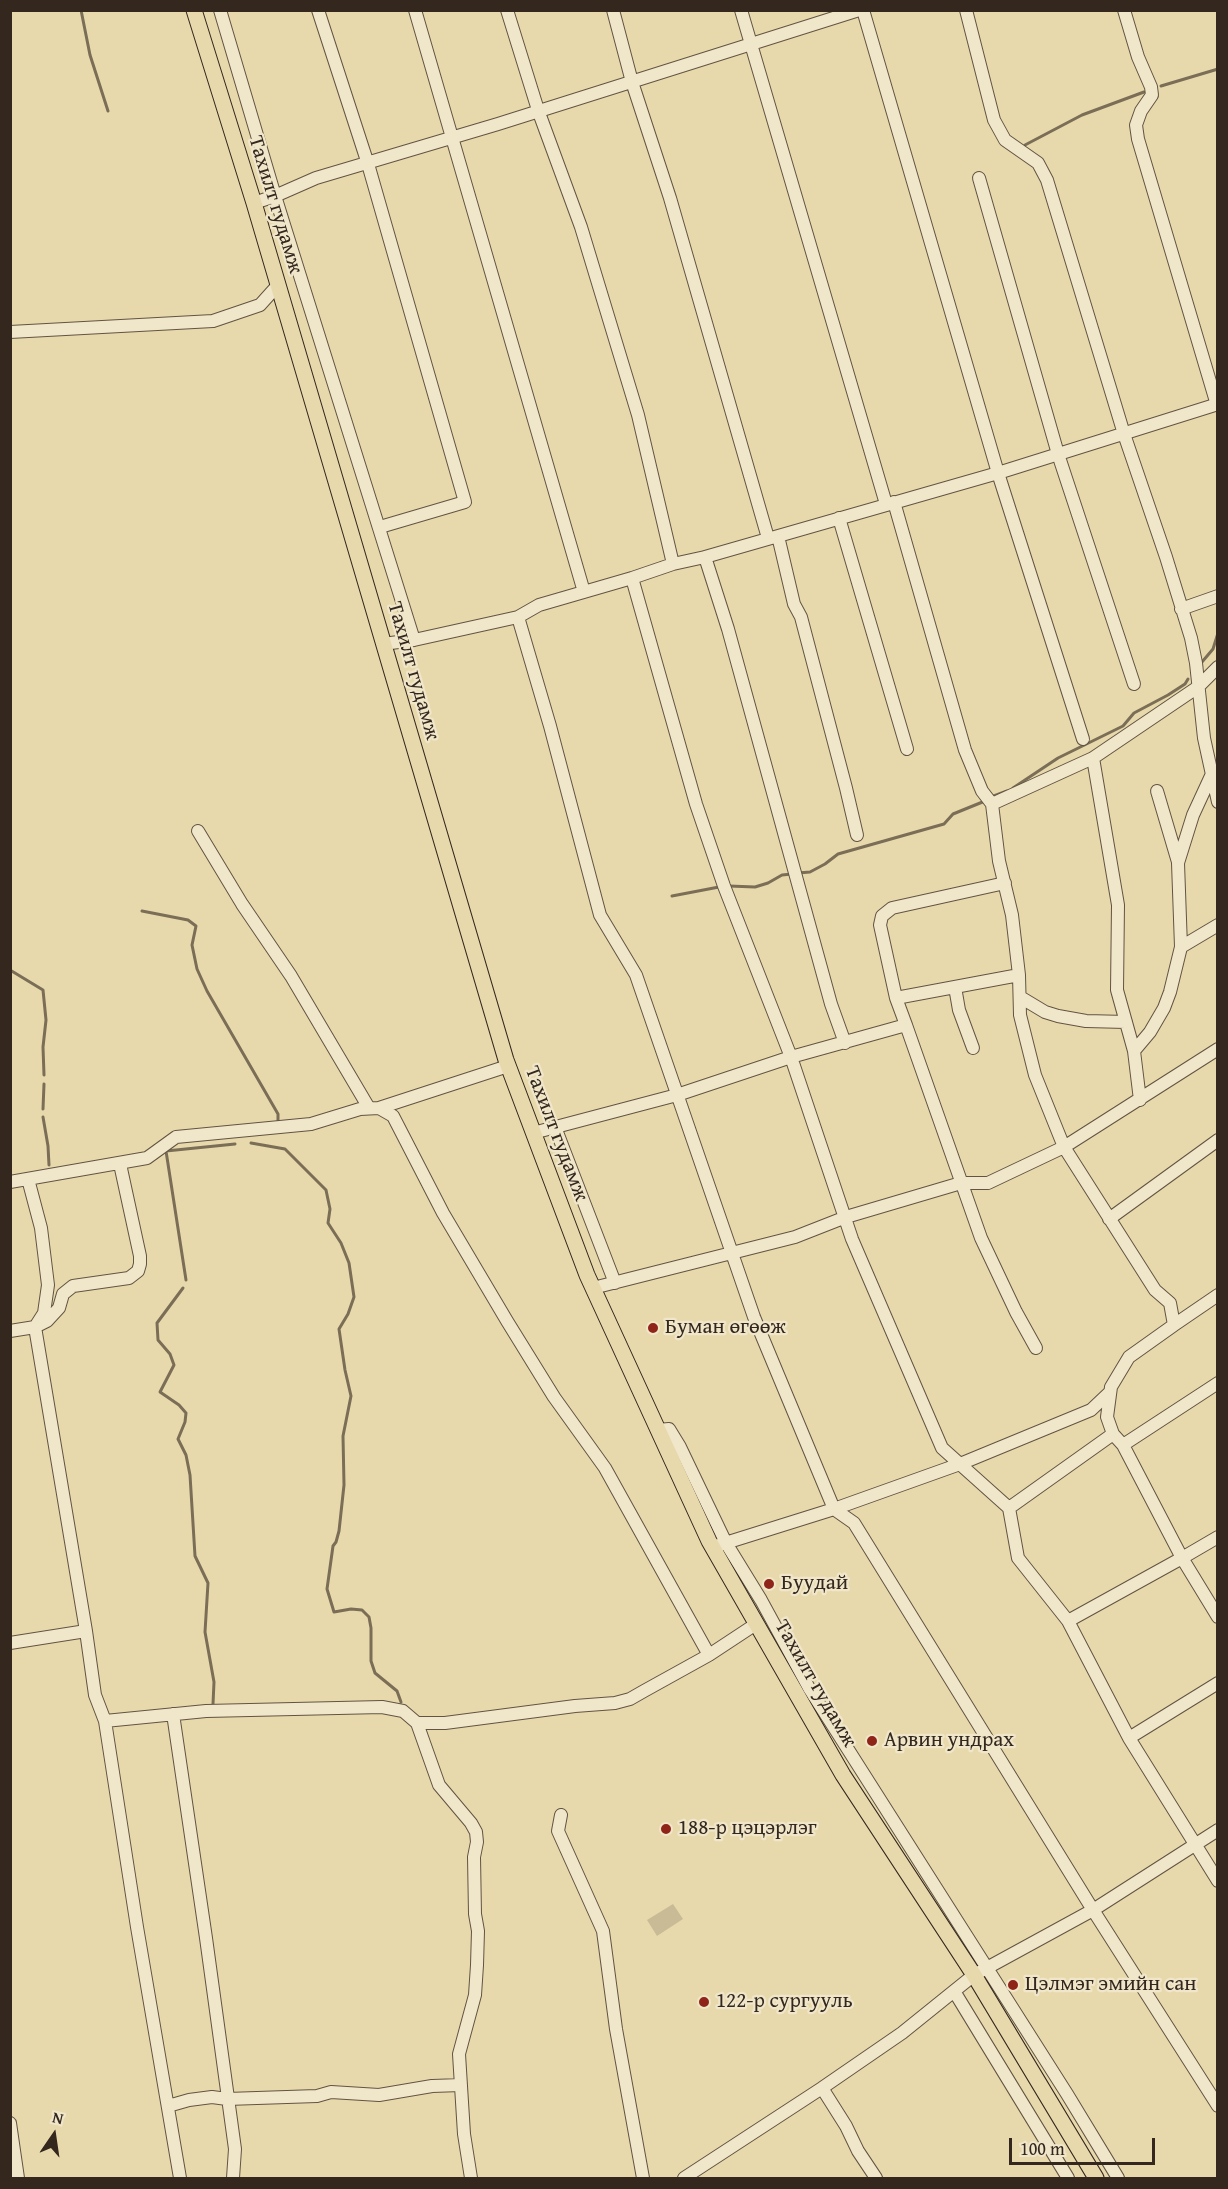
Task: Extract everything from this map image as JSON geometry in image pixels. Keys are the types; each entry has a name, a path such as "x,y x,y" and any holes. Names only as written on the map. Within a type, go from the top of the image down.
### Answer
{"main road":[{"name":"Тахилт гудамж","path":"194,10 254,203 508,1066 593,1288 658,1430 719,1545 756,1624 843,1775 890,1833 980,1972 1096,2178"}],"street":[{"path":"220,10 275,196 414,640"},
{"path":"318,10 368,164 465,502 380,527"},
{"path":"415,10 584,592"},
{"path":"507,10 538,110 581,226 638,415 672,564"},
{"path":"613,10 632,82 670,198 794,604 801,617 857,835"},
{"path":"741,10 965,750 982,791 992,804 999,861 1012,915 1019,975 1020,1015 1035,1075 1064,1147 1155,1290 1170,1304 1174,1325"},
{"path":"254,203 316,178 368,164 861,10 998,473 1083,739"},
{"path":"966,10 994,120 1005,140 1038,163 1047,180 1124,434 1191,638 1211,776 1218,802"},
{"path":"383,644 414,640 518,617 539,605 672,564 705,557 998,473 1217,404 1138,139 1136,125 1141,111 1152,95 1124,10"},
{"path":"979,178 1058,454 1134,684"},
{"path":"10,332 213,321 260,305 278,285"},
{"path":"839,518 907,749"},
{"path":"705,557 728,629 831,1004 845,1043"},
{"path":"632,578 696,804 724,886 791,1057 852,1239 942,1448 1009,1508 1018,1558 1068,1622 1129,1738 1218,1881"},
{"path":"1181,609 1218,596"},
{"path":"518,617 550,726 600,915 636,975 754,1317 834,1509 854,1523 1093,1910 1218,2106"},
{"path":"992,804 1093,758 1198,687 1218,667"},
{"path":"1093,758 1118,906 1117,990 1134,1051 1140,1100"},
{"path":"1178,863 1193,815 1211,776"},
{"path":"1134,1051 1150,1032 1164,1008 1181,947 1178,863 1158,791"},
{"path":"198,831 242,904 291,976 374,1108 393,1116 443,1213 554,1398 606,1468 709,1655"},
{"path":"1005,883 892,908 882,916 880,925 896,999 981,1238 1036,1348"},
{"path":"1181,947 1218,925"},
{"path":"896,999 1019,975"},
{"path":"955,987 959,1010 973,1048"},
{"path":"1020,997 1045,1012 1058,1016 1086,1021 1126,1022"},
{"path":"533,1133 677,1095 791,1057 906,1025"},
{"path":"593,1288 795,1238 846,1217 961,1182 988,1183 1064,1147 1218,1049"},
{"path":"10,1182 147,1158 176,1137 310,1124 360,1109 374,1108 508,1066"},
{"path":"555,1127 615,1283"},
{"path":"1109,1219 1218,1140"},
{"path":"10,1331 35,1328 53,1315 59,1308 63,1294 74,1286 129,1278 138,1271 140,1256 120,1164"},
{"path":"28,1179 41,1228 48,1285 44,1313 35,1328 95,1695 105,1721 180,2178"},
{"path":"1217,1296 1129,1357 1111,1387 1107,1417 1113,1434 1123,1445 1182,1558 1218,1617"},
{"path":"1123,1445 1218,1383"},
{"path":"890,1833 859,1768 809,1688 761,1600 719,1545 834,1509 960,1464 1091,1410 1110,1392"},
{"path":"1009,1508 1113,1434"},
{"path":"1068,1622 1218,1537"},
{"path":"417,1723 445,1723 615,1703 630,1699 709,1655 756,1624"},
{"path":"10,1643 86,1630"},
{"path":"1129,1738 1218,1683"},
{"path":"105,1721 173,1714 382,1707 403,1711 417,1723 439,1785 476,1832 475,1914 478,1931 475,1995 459,2054 464,2134 471,2178"},
{"path":"173,1714 205,1926 234,2149 233,2178"},
{"path":"843,1775 859,1768"},
{"path":"561,1815 558,1831 603,1931 616,2029 643,2178"},
{"path":"684,2178 902,2033 954,1990 980,1972 1093,1910 1218,1830"},
{"path":"980,1972 1118,2178"},
{"path":"954,1990 1068,2178"},
{"path":"168,2106 212,2097 227,2099 317,2096 332,2092 380,2095 432,2086 461,2085"},
{"path":"822,2088 876,2178"},
{"path":"10,2123 18,2178"}],"shaded area":[{"path":"673,1904 683,1919 657,1936 647,1920"}],"waterway":[{"path":"81,10 90,55 108,111"},
{"path":"1161,86 1218,69"},
{"path":"1025,145 1082,115 1144,92"},
{"path":"1202,662 1213,649 1218,633"},
{"path":"1013,788 1058,758 1123,726 1134,713 1168,695 1185,684 1188,679"},
{"path":"991,797 1007,791"},
{"path":"798,873 810,872 838,854 944,824 953,814 985,801"},
{"path":"729,886 755,887 782,875 792,874"},
{"path":"672,896 719,887"},
{"path":"142,911 188,920 196,926 192,945 197,969 207,991 278,1114 278,1120"},
{"path":"10,970 43,990 46,1020 43,1047 44,1075"},
{"path":"43,1109 44,1084"},
{"path":"43,1117 49,1165"},
{"path":"251,1143 285,1149 326,1190 330,1209 328,1223 341,1243 349,1263 354,1297 339,1329 351,1396 343,1436 344,1485 339,1531 333,1546 327,1589 334,1612 362,1610 369,1617 371,1661 375,1673 397,1691 401,1702"},
{"path":"186,1280 166,1151 235,1144"},
{"path":"183,1288 157,1323 158,1340 170,1354 174,1365 160,1392 179,1405 186,1413 178,1439 186,1455 190,1475 195,1556 208,1583 205,1632 214,1682 213,1704"}],"place":[{"name":"Буман өгөөж","path":"653,1328"},
{"name":"Буудай","path":"769,1584"},
{"name":"Арвин ундрах","path":"872,1741"},
{"name":"188-р цэцэрлэг","path":"666,1829"},
{"name":"Цэлмэг эмийн сан","path":"1013,1985"},
{"name":"122-р сургууль","path":"704,2002"}]}
